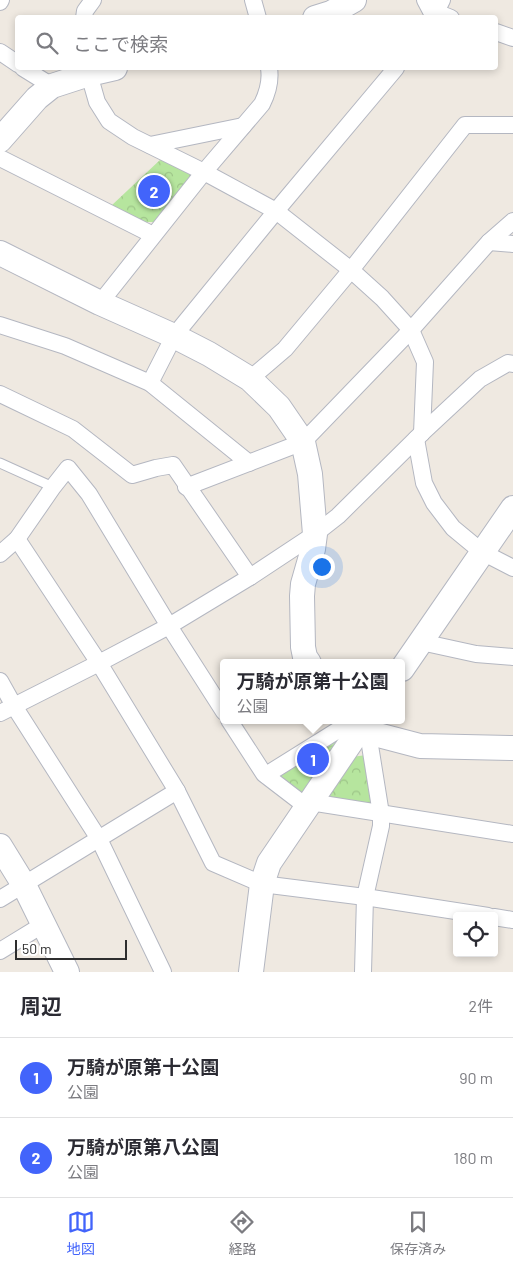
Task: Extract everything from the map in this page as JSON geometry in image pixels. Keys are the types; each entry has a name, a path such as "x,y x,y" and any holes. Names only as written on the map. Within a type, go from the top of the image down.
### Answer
{"street":[{"path":"84,15 93,0"},
{"path":"253,0 257,15"},
{"path":"327,15 354,0"},
{"path":"498,33 513,38"},
{"path":"0,52 15,62"},
{"path":"26,70 52,86"},
{"path":"100,303 204,172 262,104 268,91 270,76 268,70"},
{"path":"150,383 174,336 394,70"},
{"path":"0,140 37,98 52,86 88,71 96,102 109,121 133,137 204,172 276,211 351,270 382,298 411,330 425,362 419,436 424,483 434,503 453,528 482,552 513,568"},
{"path":"250,379 285,349 351,270 465,125 513,125"},
{"path":"150,145 243,126"},
{"path":"0,158 153,235"},
{"path":"186,486 303,442 411,330 489,242 513,221"},
{"path":"489,242 513,244"},
{"path":"0,253 100,303 209,354 250,379 280,408 303,442 310,474 315,534 302,596 303,647 306,659"},
{"path":"0,326 65,346 150,383 249,463"},
{"path":"7,710 99,664 169,626 250,577 315,534 338,516 480,379 511,361"},
{"path":"0,394 73,429 132,475 156,468 172,466 250,577"},
{"path":"0,554 17,539 68,468 89,494 220,706"},
{"path":"405,665 513,508"},
{"path":"17,539 99,664 177,792 213,863 262,884 462,912"},
{"path":"421,642 476,654 513,657"},
{"path":"0,681 7,710 99,839 163,972"},
{"path":"233,724 264,774 308,804 513,834"},
{"path":"266,775 359,725 420,746 513,748"},
{"path":"251,972 262,884 269,863 359,725"},
{"path":"359,725 381,814 381,826 365,897 363,972"},
{"path":"0,899 177,792"},
{"path":"0,846 24,885 67,972"},
{"path":"498,918 513,920"},
{"path":"0,951 44,924"}],"lane":[{"path":"0,463 53,487"}],"green space":[{"path":"161,159 193,176 156,222 145,222 111,206"},
{"path":"335,741 335,744 303,792 297,793 279,778 279,774"},
{"path":"366,755 373,809 324,798 352,757"}],"place":[{"name":"万騎が原第八公園","path":"154,191"},
{"name":"万騎が原第十公園","path":"313,759"}]}
